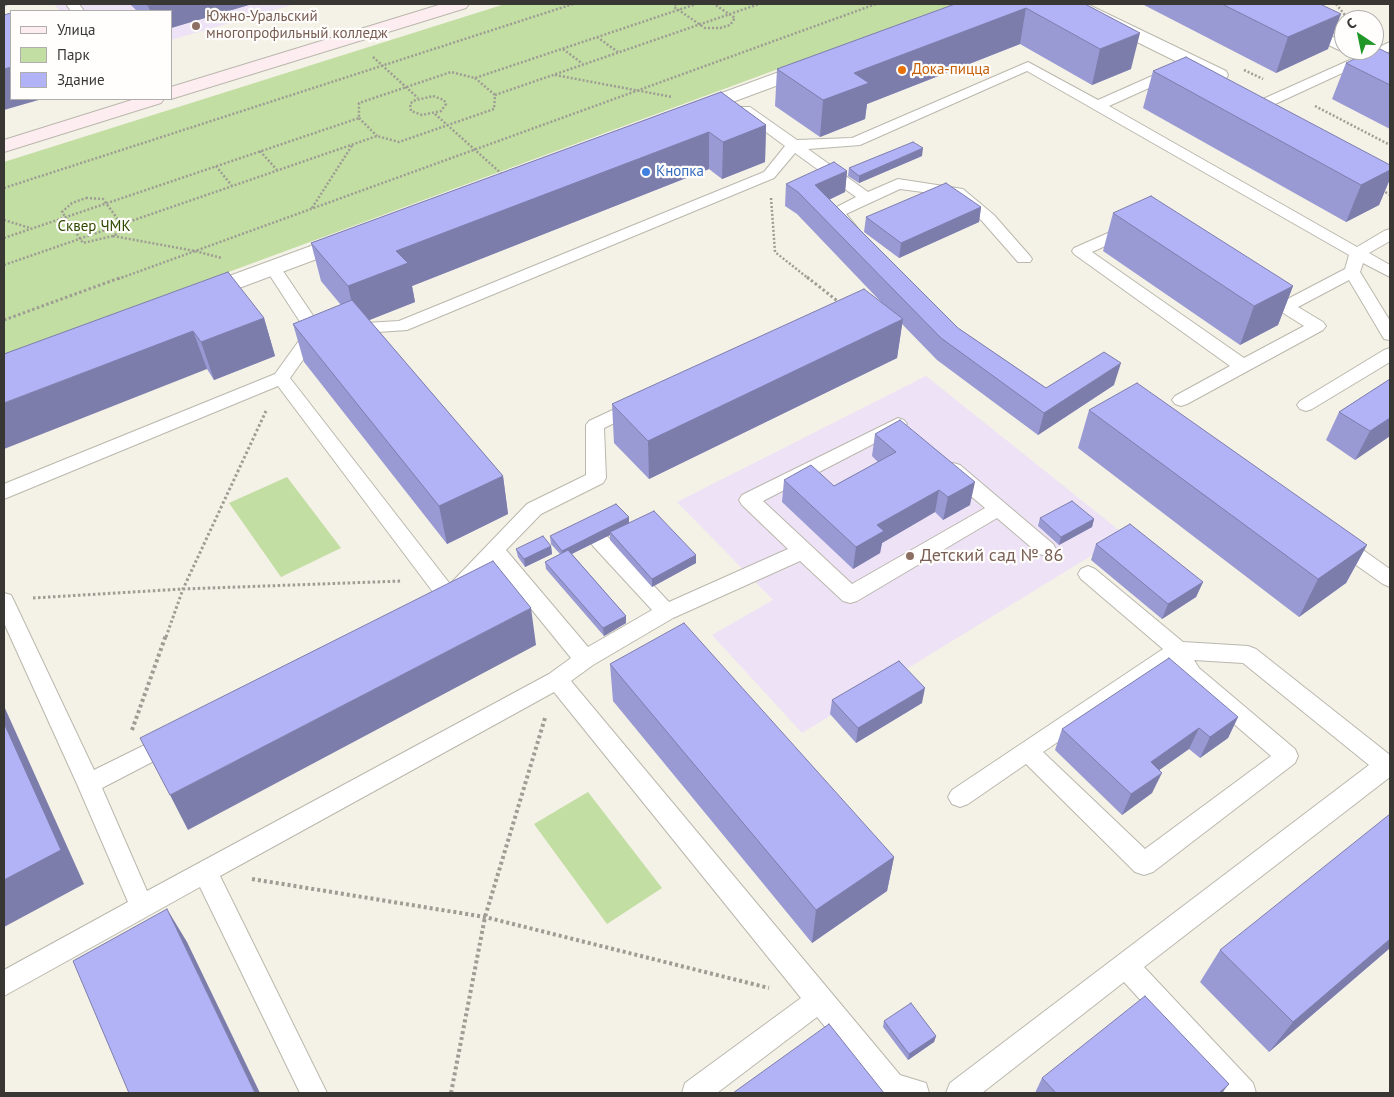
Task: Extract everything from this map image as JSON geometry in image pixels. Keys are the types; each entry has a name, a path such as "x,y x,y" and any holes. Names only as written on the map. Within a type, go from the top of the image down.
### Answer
{"main road":[{"path":"172,94 460,4"},
{"path":"4,146 150,100"}],"street":[{"path":"1074,4 1195,62 1287,102"},
{"path":"673,108 728,97 829,59"},
{"path":"177,304 363,234"}],"lane":[{"path":"1291,21 1334,43"},
{"path":"1287,102 1361,60"},
{"path":"1369,60 1382,66"},
{"path":"1097,106 1195,62"},
{"path":"315,331 401,326 769,175 793,145 855,142 1028,66 1390,272"},
{"path":"728,97 867,198"},
{"path":"862,243 837,213 898,184 958,192 988,218 1024,259"},
{"path":"1141,223 1080,251 1243,366"},
{"path":"1286,307 1352,272 1358,253 1390,234"},
{"path":"266,270 315,331"},
{"path":"1352,272 1390,335"},
{"path":"1181,400 1316,326 1270,297"},
{"path":"4,492 281,378 315,331"},
{"path":"1306,405 1390,354"},
{"path":"281,378 435,580 440,602 534,508 596,478 594,425 657,396"},
{"path":"912,435 897,423 749,500 850,595 998,509"},
{"path":"940,460 1046,549"},
{"path":"1326,534 1390,579"},
{"path":"600,541 666,612"},
{"path":"494,549 584,659"},
{"path":"4,984 556,680 584,659 666,612 803,551"},
{"path":"1027,751 1144,864 1287,756 1191,674 1178,650 1088,574"},
{"path":"4,601 89,784 142,907"},
{"path":"960,797 1178,650 1248,655 1388,766 1125,965 960,1093"},
{"path":"556,680 892,1087 916,1093"},
{"path":"89,784 188,732"},
{"path":"205,872 314,1093"},
{"path":"1125,965 1243,1093"},
{"path":"694,1093 819,1000"}],"path":[{"path":"4,188 573,4"},
{"path":"676,4 674,7 705,28 720,28 730,25 735,18 714,4"},
{"path":"475,78 696,4"},
{"path":"495,95 759,4"},
{"path":"4,320 876,4"},
{"path":"597,37 618,53"},
{"path":"563,49 583,65"},
{"path":"369,53 418,98"},
{"path":"452,72 475,78 495,95 494,109 400,142 377,136 359,118 359,103 452,72"},
{"path":"554,75 636,91 673,108"},
{"path":"1248,86 1390,145"},
{"path":"433,96 444,100 445,108 435,114 422,115 411,111 410,104 418,98 433,96"},
{"path":"435,114 508,180"},
{"path":"4,238 359,118"},
{"path":"4,264 377,136"},
{"path":"312,208 353,144"},
{"path":"260,151 277,170"},
{"path":"216,166 232,186"},
{"path":"769,175 776,252 845,308"},
{"path":"86,198 102,199 106,203 125,229 113,236 84,243 62,212 72,203 86,198"},
{"path":"4,220 31,228"},
{"path":"113,236 195,251 266,270"},
{"path":"118,768 183,589 281,378"},
{"path":"32,598 183,589 435,580"},
{"path":"451,1093 485,917 556,680"},
{"path":"205,872 485,917 772,988"}],"shaded area":[{"name":"Южно-Уральский многопрофильный колледж","path":"54,4 295,4 172,40 172,10 59,10"},
{"name":"Детский сад № 86","path":"926,376 1125,535 802,733 712,635 773,600 677,502"}],"green space":[{"name":"Сквер ЧМК","path":"505,4 954,4 4,355 4,162"},
{"path":"287,477 341,548 281,577 229,503"},
{"path":"588,792 662,888 607,924 534,824"}],"building":[{"path":"955,4 1085,4 1140,33 1100,49 1026,8 854,73 869,83 823,100 777,69"},
{"path":"1222,4 1320,4 1334,11 1334,17 1288,37"},
{"path":"10,13 10,67 4,69 4,15"},
{"path":"1384,51 1390,54 1390,85 1346,63 1352,60 1384,60"},
{"path":"1186,57 1390,165 1390,170 1361,185 1153,71"},
{"path":"721,92 766,125 723,142 709,132 396,251 408,263 348,286 311,243"},
{"path":"913,142 923,148 859,176 849,168"},
{"path":"834,162 847,171 815,185 958,328 1046,388 1104,352 1121,363 1044,413 941,338 798,192 786,184"},
{"path":"946,183 981,207 901,243 866,217"},
{"path":"1151,196 1293,286 1254,306 1113,213"},
{"path":"228,272 264,318 201,342 193,331 4,403 4,354"},
{"path":"864,289 903,319 648,441 612,404"},
{"path":"352,300 503,476 439,506 293,324"},
{"path":"1390,379 1390,418 1370,431 1339,412"},
{"path":"1137,383 1367,545 1318,579 1089,410"},
{"path":"900,420 975,482 948,497 939,490 877,525 884,531 856,547 784,480 811,465 834,486 896,452 875,434"},
{"path":"1072,501 1094,519 1061,537 1040,518"},
{"path":"616,504 629,517 562,551 550,536"},
{"path":"654,511 696,555 652,579 610,532"},
{"path":"1130,524 1203,582 1168,604 1096,544"},
{"path":"543,536 551,546 524,559 516,549"},
{"path":"568,550 626,616 603,628 545,562"},
{"path":"493,561 531,608 170,795 140,738"},
{"path":"684,623 894,857 816,910 610,664"},
{"path":"1169,658 1238,717 1210,737 1199,728 1151,762 1162,773 1131,794 1062,729"},
{"path":"899,661 925,688 858,728 832,700"},
{"path":"4,723 61,850 4,880"},
{"path":"1390,814 1390,939 1293,1022 1220,950"},
{"path":"167,909 255,1093 129,1093 73,961"},
{"path":"1145,996 1229,1084 1219,1093 1056,1093 1042,1078"},
{"path":"911,1003 936,1036 909,1054 884,1021"},
{"path":"829,1024 884,1093 733,1093"}],"place":[{"name":"Южно-Уральский многопрофильный колледж","path":"196,26"},
{"name":"Дока-пицца","path":"902,70"},
{"name":"Кнопка","path":"646,172"},
{"name":"Детский сад № 86","path":"910,556"}]}
